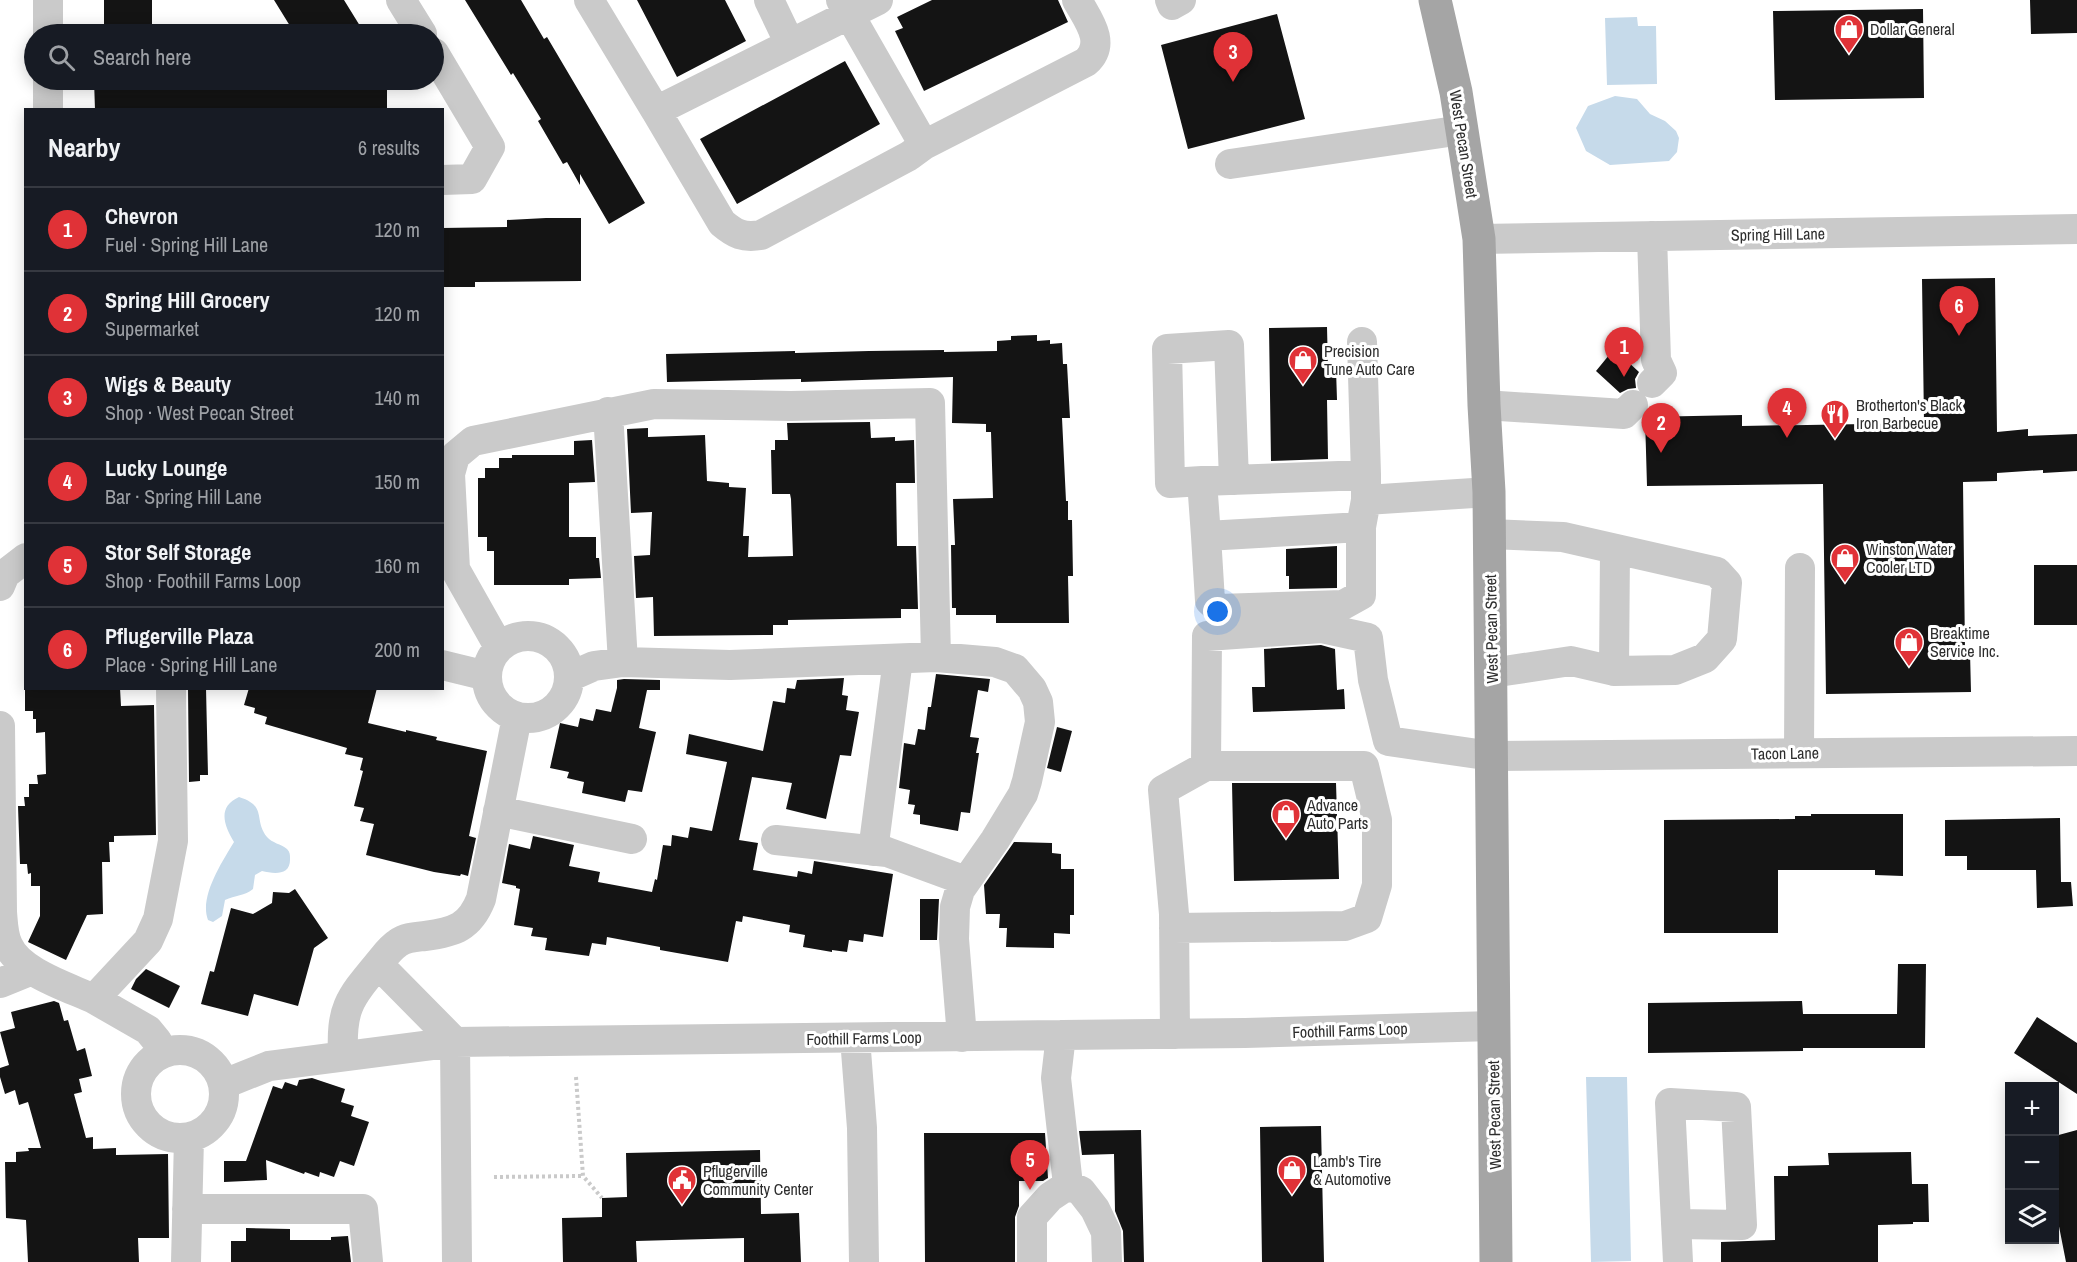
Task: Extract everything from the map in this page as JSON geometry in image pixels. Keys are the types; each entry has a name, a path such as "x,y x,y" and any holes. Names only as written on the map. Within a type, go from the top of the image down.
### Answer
{"main road":[{"name":"West Pecan Street","path":"1435,0 1456,92 1479,239 1490,534 1496,1262"}],"street":[{"path":"48,0 48,24"},
{"path":"401,0 416,24"},
{"path":"589,0 722,223 733,233 746,238 760,235 909,156 924,145 1086,62 1095,54 1096,42 1093,30 1077,0"},
{"path":"769,0 790,44"},
{"path":"656,111 790,44 845,7 878,0"},
{"path":"1170,0 1172,5 1181,0"},
{"path":"845,7 924,145"},
{"path":"444,70 490,147 472,179 444,180"},
{"path":"48,90 48,108"},
{"path":"1230,164 1462,130"},
{"name":"Spring Hill Lane","path":"1479,239 2077,229"},
{"path":"1484,405 1624,414 1662,373 1656,360 1652,236"},
{"path":"1202,482 1210,600 1219,609 1343,605 1361,595 1364,500 1362,342"},
{"path":"1234,480 1229,345 1167,349 1170,483 1234,480 1364,500"},
{"path":"499,647 455,569 450,474 455,456 473,441 654,404 791,406 930,403 936,657"},
{"path":"608,412 623,662"},
{"path":"1206,536 1364,500 1489,492"},
{"path":"1490,534 1563,537 1717,572 1727,583 1722,639 1705,658 1675,670 1614,671 1571,661 1491,673"},
{"path":"1614,671 1615,549"},
{"path":"0,585 5,574 24,560"},
{"path":"1799,752 1800,568"},
{"name":"Tacon Lane","path":"1206,766 1207,636 1322,628 1368,639 1373,680 1388,741 1492,756 1799,752 2077,752"},
{"path":"524,635 537,636 550,642 560,651 567,663 568,689 562,701 553,710 542,716 517,717 505,711 495,702 488,690 487,676 492,655 499,647 511,639 524,635"},
{"path":"569,677 594,666 623,662 730,665 936,657 995,662 1015,669 1032,689 1040,713 1040,722 1028,781 1023,794 995,840 960,890 953,919 962,1037"},
{"path":"873,851 898,659"},
{"path":"444,665 487,676"},
{"path":"94,999 148,941 158,919 173,841 171,690"},
{"path":"343,1056 342,1034 345,1011 353,995 378,964 398,943 410,938 449,931 464,925 475,914 481,899 517,717"},
{"path":"0,726 2,912 8,947 32,970 94,999 148,1030 157,1041 161,1054"},
{"path":"1174,928 1345,926 1367,918 1377,885 1377,820 1364,766 1206,766 1163,790 1174,928 1175,1034"},
{"path":"498,811 632,839"},
{"path":"776,840 887,852 966,881"},
{"path":"378,964 455,1042 457,1262"},
{"path":"0,983 32,970"},
{"name":"Foothill Farms Loop","path":"224,1084 269,1066 455,1042 1175,1034 1493,1026"},
{"path":"1061,1035 1056,1078 1068,1185"},
{"path":"855,1038 862,1128 864,1262"},
{"path":"180,1050 200,1054 210,1061 219,1071 224,1084 225,1098 214,1124 203,1133 189,1138 175,1139 161,1135 149,1126 141,1115 136,1101 136,1087 149,1062 161,1054 180,1050"},
{"path":"186,1262 189,1138"},
{"path":"1032,1262 1032,1217 1050,1197 1068,1185"},
{"path":"1068,1185 1081,1191 1095,1209 1106,1232 1107,1262"},
{"path":"187,1209 363,1209 368,1262"},
{"path":"1676,1224 1678,1262"}],"path":[{"path":"576,1077 583,1176 602,1198"},
{"path":"494,1177 583,1176"}],"water":[{"path":"1637,17 1638,26 1656,26 1657,84 1607,85 1605,18"},
{"path":"1615,96 1637,99 1650,114 1665,121 1676,131 1679,138 1677,152 1669,161 1610,165 1586,151 1576,128 1588,106"},
{"path":"239,797 254,805 267,837 289,851 290,864 285,871 272,873 262,871 255,875 253,889 225,900 222,916 213,922 208,920 206,911 209,890 234,842 225,823 225,811 232,801"},
{"path":"1586,1077 1627,1077 1631,1261 1591,1262"}],"building":[{"path":"104,0 152,0 152,24 104,24"},
{"path":"274,0 344,0 359,24 289,24"},
{"path":"465,0 521,0 544,39 547,37 645,203 609,224 580,174 580,185 567,162 563,164 538,121 541,119"},
{"path":"637,0 725,0 746,41 677,77"},
{"path":"932,0 1058,0 1068,22 924,91 895,31 903,28 897,17"},
{"path":"2030,0 2077,0 2077,33 2031,34"},
{"name":"Dollar General","path":"1923,9 1924,98 1775,100 1773,11"},
{"path":"1277,14 1305,119 1188,149 1161,45"},
{"path":"845,61 880,124 737,204 700,139"},
{"path":"94,90 387,90 387,108 95,108"},
{"path":"581,218 581,281 475,282 475,287 444,287 444,228 507,227 507,220"},
{"path":"1995,278 1997,432 2028,429 2028,436 2077,434 2077,471 2043,473 2043,470 1997,473 1997,481 1963,482 1965,652 1970,652 1971,692 1826,694 1823,484 1647,486 1645,417 1742,415 1742,426 1924,423 1922,279"},
{"name":"Precision Tune Auto Care","path":"1327,327 1328,369 1336,369 1337,400 1327,400 1328,459 1271,461 1269,328"},
{"path":"1037,335 1037,341 1050,340 1050,344 1062,343 1063,364 1067,364 1070,418 1062,418 1066,501 1068,501 1068,520 1072,520 1073,576 1068,576 1069,623 996,623 996,615 956,615 956,608 952,608 951,545 955,545 953,499 993,498 991,432 986,432 986,424 952,423 953,377 801,382 801,379 667,382 666,354 795,351 795,353 997,351 997,341 1011,340 1011,336"},
{"path":"1614,349 1639,372 1635,379 1636,388 1620,393 1596,371"},
{"path":"870,422 871,438 895,437 895,441 914,440 915,483 896,483 897,546 916,546 918,609 901,609 901,618 788,620 788,625 773,625 773,635 654,636 653,597 636,598 634,556 650,555 652,512 631,513 627,429 648,428 648,437 705,435 707,481 729,483 729,487 746,488 743,536 749,536 748,557 793,556 790,494 772,494 771,450 775,450 775,440 788,440 787,423"},
{"path":"592,440 595,482 569,483 569,537 596,537 596,558 599,558 601,578 569,579 569,585 494,585 494,551 487,551 487,537 478,537 478,478 485,478 485,468 499,468 499,458 512,458 512,455 574,455 574,441"},
{"path":"1337,546 1337,588 1289,589 1289,576 1286,576 1286,549"},
{"path":"2034,565 2077,565 2077,625 2034,625"},
{"path":"1321,645 1335,649 1337,690 1344,689 1345,709 1253,712 1252,687 1265,687 1264,649"},
{"path":"936,674 990,679 988,692 978,690 970,737 979,738 976,753 979,753 970,813 961,812 958,831 920,824 920,815 913,814 915,805 908,804 910,790 899,788 904,743 915,745 918,729 925,730"},
{"path":"844,678 842,695 848,696 846,710 859,712 851,756 840,755 826,819 786,809 792,783 752,777 739,840 758,843 753,870 797,877 798,871 812,874 814,861 893,874 883,937 864,934 863,942 849,940 847,952 832,950 832,952 803,947 805,935 789,932 790,925 743,916 742,922 736,921 728,962 660,950 660,947 607,937 606,945 592,943 589,956 545,950 547,938 531,936 533,928 514,925 520,889 502,883 509,844 530,849 533,836 574,845 569,866 600,872 598,882 652,892 655,879 657,880 663,845 671,846 672,835 688,838 690,827 712,831 727,762 686,754 689,734 763,751 773,701 785,703 787,688 795,689 797,680"},
{"path":"617,680 660,680 660,690 647,690 639,728 656,732 642,792 628,790 625,802 582,793 584,782 567,778 569,772 550,768 560,723 578,727 580,718 593,721 596,709 611,712"},
{"path":"25,690 120,690 121,706 154,705 156,835 114,836 114,842 109,842 110,862 102,862 103,914 87,915 66,960 28,942 40,916 40,886 31,886 31,873 28,874 27,864 20,864 18,806 25,806 24,797 29,797 29,784 38,784 37,775 46,774 45,732 36,733 36,719 33,719 33,711 25,711"},
{"path":"188,690 206,690 208,775 200,775 200,781 189,782"},
{"path":"248,690 376,690 368,723 437,737 436,740 487,751 469,836 476,838 468,876 434,872 366,855 374,824 360,821 364,808 354,806 363,771 360,770 363,758 345,754 347,748 265,724 267,717 254,713 255,708 244,705"},
{"path":"1057,727 1072,731 1061,772 1047,768"},
{"name":"Advance Auto Parts","path":"1232,783 1336,783 1339,879 1234,881"},
{"path":"1811,814 1903,814 1903,876 1875,875 1875,870 1778,870 1778,933 1664,933 1664,820 1795,819 1795,816 1811,816"},
{"path":"2060,818 2061,882 2071,882 2073,906 2037,908 2036,870 1967,870 1967,856 1945,856 1945,820"},
{"path":"1014,842 1052,843 1052,853 1061,854 1061,869 1074,869 1074,915 1070,915 1070,934 1054,933 1054,948 1006,947 1007,928 999,928 1000,914 986,914 984,885"},
{"path":"295,889 328,938 314,948 298,1006 254,994 248,1016 201,1004 210,971 214,972 231,908 253,914 272,903 273,892 289,893"},
{"path":"920,899 939,899 937,940 920,940"},
{"path":"1898,964 1926,964 1925,1048 1803,1048 1803,1051 1648,1053 1648,1003 1802,1001 1803,1014 1897,1014"},
{"path":"146,969 180,986 169,1008 131,989 136,979"},
{"path":"54,1001 59,1003 64,1021 68,1020 77,1051 85,1048 92,1076 79,1079 82,1092 74,1094 86,1138 93,1137 93,1149 116,1148 116,1155 168,1154 169,1238 138,1238 139,1262 28,1262 26,1220 6,1218 5,1162 16,1162 16,1152 29,1151 28,1148 41,1148 28,1102 19,1105 15,1090 5,1094 0,1068 9,1065 0,1032 15,1028 11,1012"},
{"path":"2037,1017 2077,1043 2077,1094 2059,1082 2014,1053"},
{"path":"312,1078 345,1089 341,1102 354,1106 351,1116 369,1122 354,1166 340,1161 334,1177 320,1172 319,1177 266,1160 267,1180 224,1182 224,1161 246,1161 273,1086 282,1089 285,1082 297,1086 299,1080"},
{"name":"Lamb's Tire & Automotive","path":"1321,1126 1324,1262 1262,1262 1260,1127"},
{"path":"1141,1130 1144,1262 1124,1262 1123,1231 1115,1211 1114,1154 1082,1155 1079,1131"},
{"path":"2077,1130 2077,1262 2066,1262 2059,1226 2059,1135"},
{"path":"924,1133 1045,1133 1048,1178 1043,1181 1019,1181 1019,1206 1015,1217 1015,1262 925,1262"},
{"name":"Pflugerville Community Center","path":"760,1150 761,1214 799,1213 801,1262 744,1262 744,1238 636,1241 637,1262 563,1262 562,1218 602,1217 602,1198 627,1197 626,1153"},
{"path":"1911,1152 1912,1184 1928,1184 1929,1222 1878,1225 1878,1262 1721,1262 1721,1242 1775,1240 1774,1176 1788,1176 1788,1166 1829,1165 1828,1153"},
{"path":"246,1228 290,1229 290,1240 331,1240 331,1237 348,1236 351,1262 231,1262 231,1241 246,1241"}],"place":[{"name":"Dollar General","path":"1849,54"},
{"name":"Wigs & Beauty","path":"1233,82"},
{"name":"Pflugerville Plaza","path":"1959,336"},
{"name":"Chevron","path":"1624,377"},
{"name":"Precision Tune Auto Care","path":"1303,386"},
{"name":"Lucky Lounge","path":"1787,438"},
{"name":"Brotherton's Black Iron Barbecue","path":"1835,440"},
{"name":"Spring Hill Grocery","path":"1661,453"},
{"name":"Winston Water Cooler LTD","path":"1845,584"},
{"name":"Breaktime Service Inc.","path":"1909,668"},
{"name":"Advance Auto Parts","path":"1286,840"},
{"name":"Stor Self Storage","path":"1030,1190"},
{"name":"Lamb's Tire & Automotive","path":"1292,1196"},
{"name":"Pflugerville Community Center","path":"682,1206"}]}
